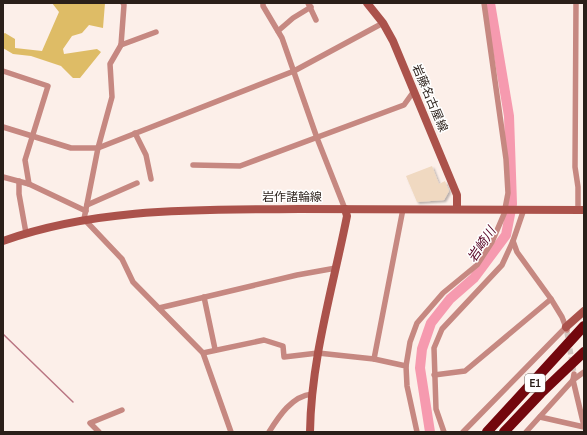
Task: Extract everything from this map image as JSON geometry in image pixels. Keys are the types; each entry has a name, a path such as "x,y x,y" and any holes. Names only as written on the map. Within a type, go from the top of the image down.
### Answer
{"highway":[{"path":"487,432 584,326"},
{"name":"E1","path":"487,432 584,336"},
{"name":"E1","path":"504,432 541,393 584,352"}],"main road":[{"name":"岩藤名古屋線","path":"367,3 383,23 393,40 457,195 457,208"},
{"name":"岩作諸輪線","path":"3,241 85,215 178,210 457,208 581,210"},
{"path":"310,432 312,394 318,353 347,216 345,209"},
{"path":"567,330 584,311"}],"street":[{"path":"85,215 98,148 112,97 110,64 121,45 123,3"},
{"path":"263,3 263,6 282,38 317,138 345,209"},
{"path":"417,432 407,386 406,366 410,342 416,323 438,298 468,273 483,256 501,222 508,193 506,158 484,3"},
{"path":"576,3 575,166 581,210"},
{"path":"278,31 309,5 316,20"},
{"path":"3,127 71,148 98,148 294,71 383,23"},
{"path":"121,45 156,32"},
{"path":"3,71 48,86 25,160 29,184"},
{"path":"193,165 240,166 404,105 414,91"},
{"path":"135,134 146,155 151,178"},
{"path":"3,177 29,184 85,215 122,259 133,282 203,353 231,432"},
{"path":"19,181 19,194 26,233"},
{"path":"87,205 137,184"},
{"path":"374,359 404,209"},
{"path":"444,432 436,409 434,348 440,333 454,316 497,272 513,241 522,209"},
{"path":"463,432 567,330 551,299 517,252 513,241"},
{"path":"159,308 336,268"},
{"path":"204,297 216,349"},
{"path":"434,375 465,371 551,299"},
{"path":"203,353 216,349 264,340 283,346 284,357 318,353 374,359 406,366"},
{"path":"526,432 573,380 584,372"},
{"path":"574,374 573,380 584,427 583,432"},
{"path":"268,432 291,404 303,395 312,394"},
{"path":"99,432 90,423 122,410"},
{"path":"540,417 584,427"}],"shaded area":[{"path":"52,3 105,3 103,28 89,25 82,33 72,36 63,49 64,54 97,49 101,52 80,78 73,78 61,66 31,56 13,54 3,48 3,34 5,33 15,39 15,48 42,51 59,12"}],"building":[{"path":"432,166 439,184 445,181 449,191 444,200 417,202 406,176"}],"waterway":[{"name":"岩崎川","path":"430,432 420,368 422,349 431,323 450,299 474,278 506,235 512,204 509,116 490,3"},
{"path":"3,334 73,402"}],"tunnel":[{"path":"567,332 574,374"}]}
